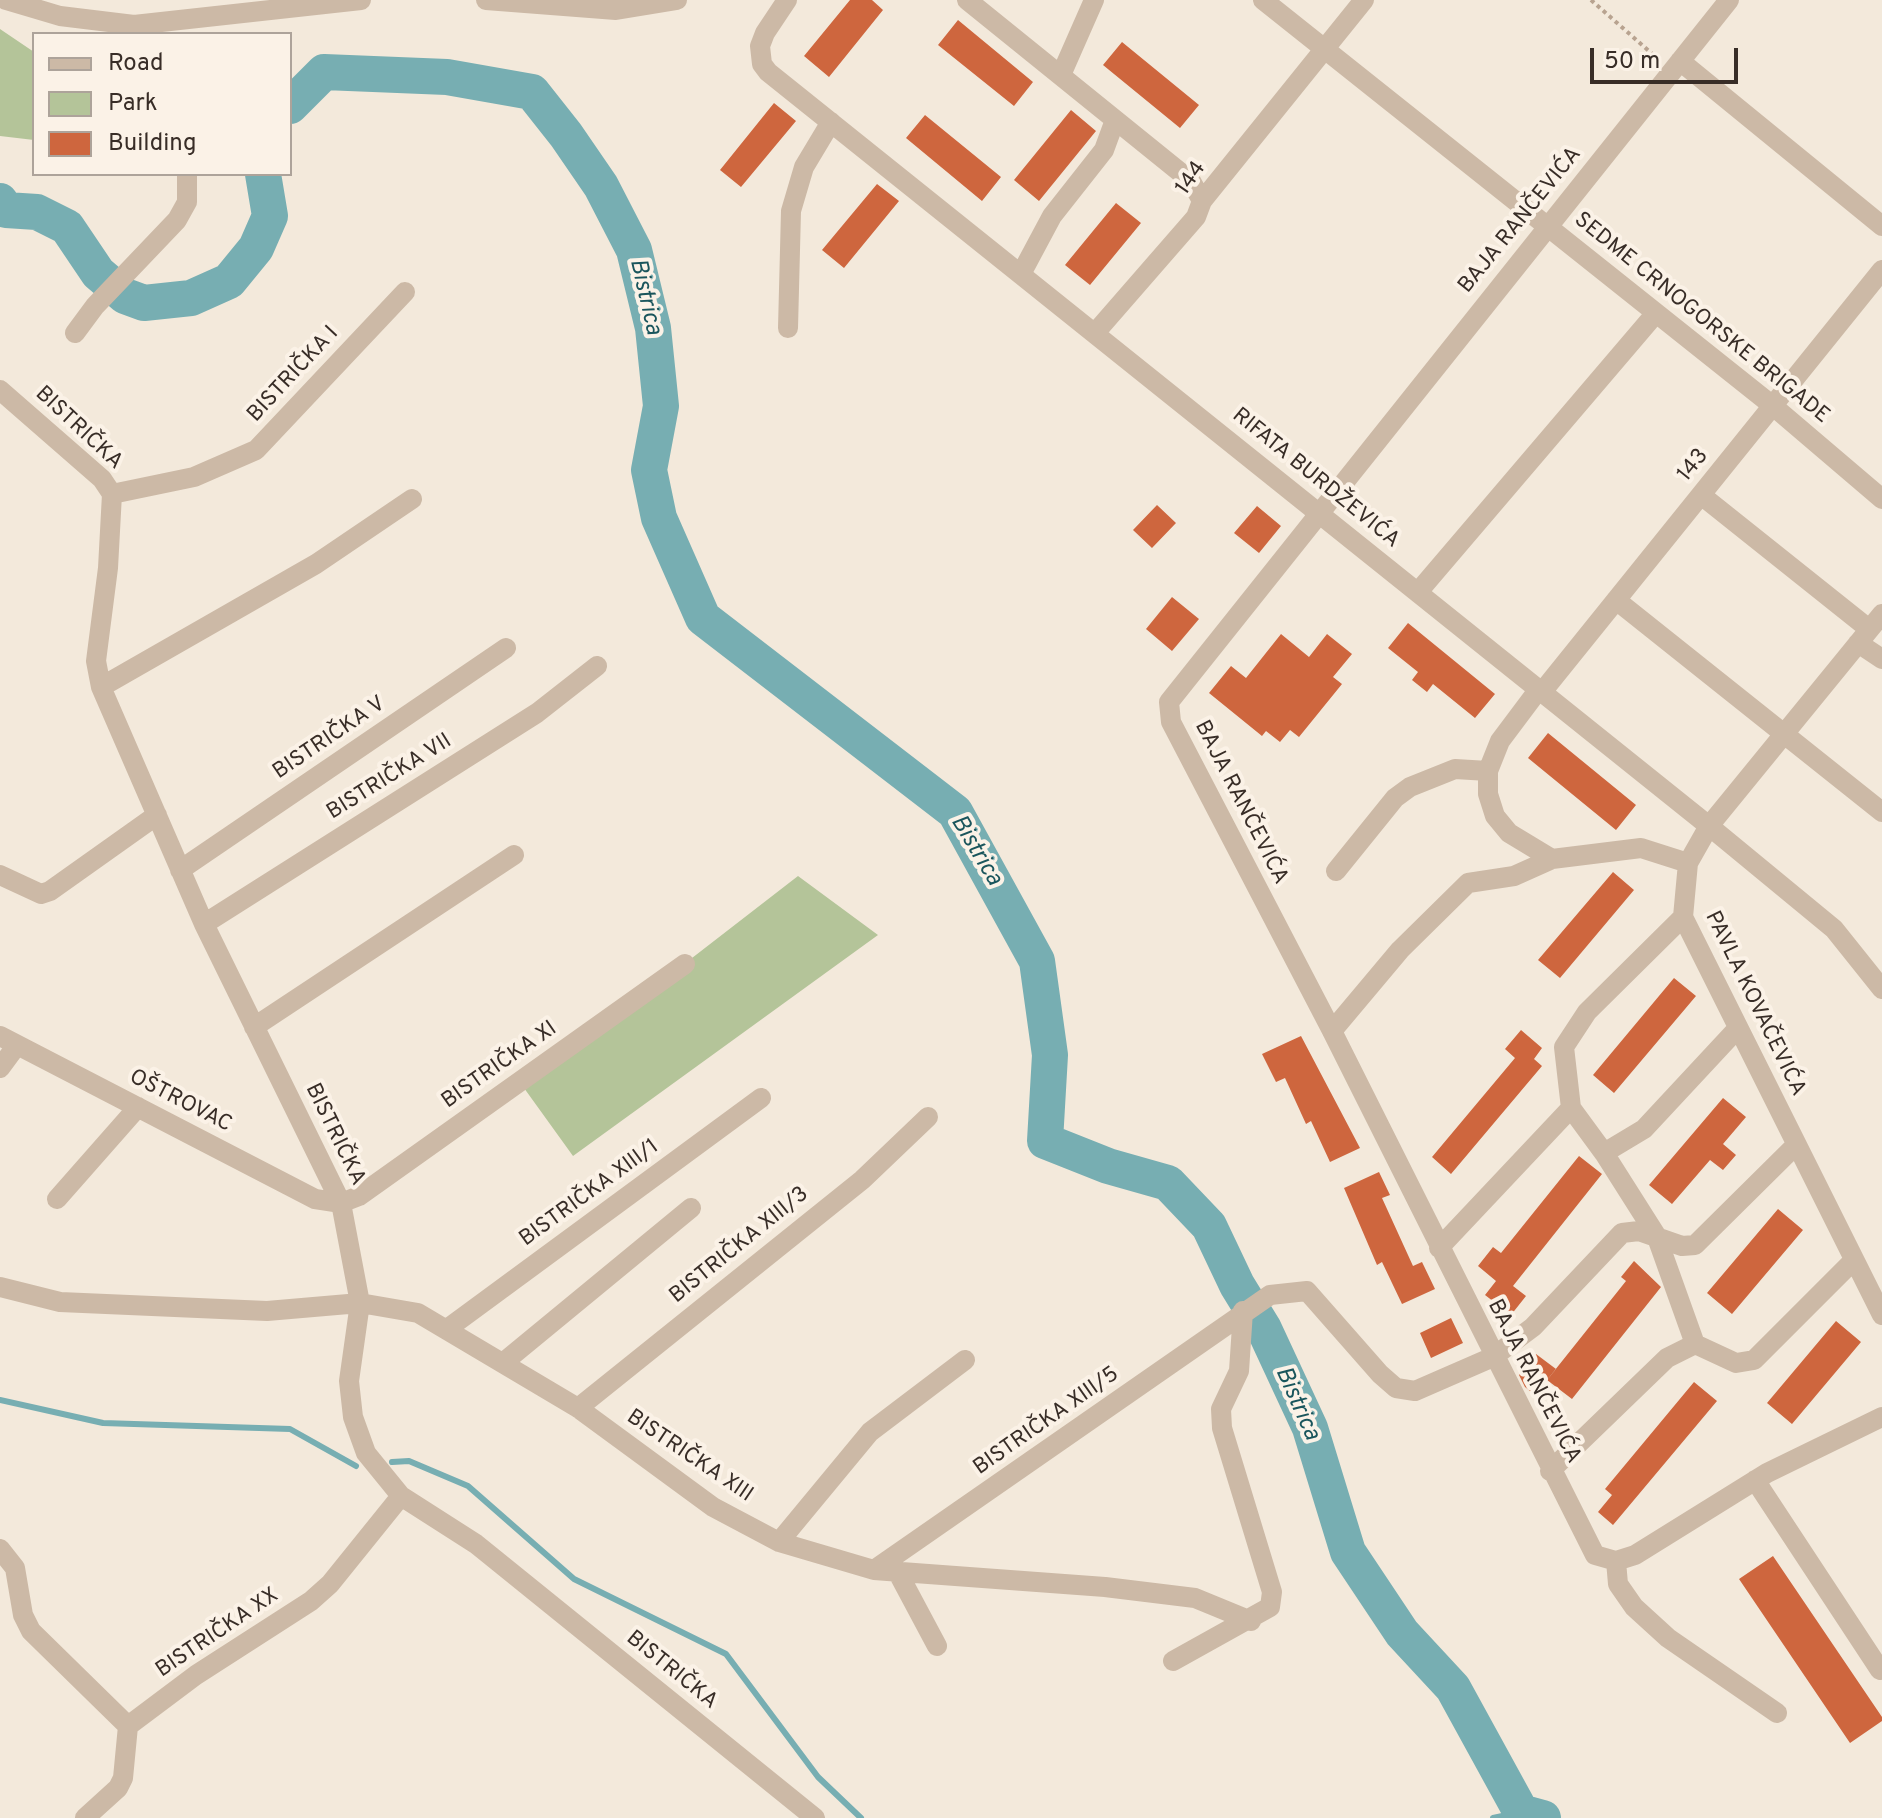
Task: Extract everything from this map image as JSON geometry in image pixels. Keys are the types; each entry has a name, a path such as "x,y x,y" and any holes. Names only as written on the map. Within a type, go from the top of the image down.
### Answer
{"street":[{"path":"6,0 60,16 122,29 361,0"},
{"path":"486,0 616,10 677,0"},
{"name":"RIFATA BURDŽEVIĆA","path":"787,0 765,33 759,56 762,64 1709,826 1834,929 1881,984"},
{"path":"967,0 1191,181 1202,201"},
{"path":"1061,75 1094,0"},
{"name":"SEDME CRNOGORSKE BRIGADE","path":"1263,0 1773,406 1882,499"},
{"name":"144","path":"1095,333 1196,217 1202,201 1364,0"},
{"name":"BAJA RANČEVIĆA","path":"1616,1561 1595,1555 1550,1471 1332,1031 1171,722 1169,702 1729,0"},
{"path":"1676,66 1882,226"},
{"path":"1021,274 1052,216 1104,150 1115,120"},
{"path":"788,328 787,236 791,211 804,167 831,122"},
{"path":"75,333 95,306 177,220 187,202 187,176"},
{"name":"143","path":"1488,771 1500,741 1882,270"},
{"name":"BISTRIČKA I","path":"112,494 194,477 256,450 405,292"},
{"path":"1418,592 1656,313"},
{"name":"BISTRIČKA","path":"0,390 102,479 112,494 108,568 96,661 101,687 204,924 341,1203 360,1303 349,1381 353,1417 366,1453 401,1496 476,1544 815,1818"},
{"path":"1701,495 1870,628 1882,659"},
{"path":"101,687 316,564 412,499"},
{"path":"1616,600 1882,812"},
{"name":"PAVLA KOVAČEVIĆA","path":"1870,628 1709,826 1688,863 1683,917 1853,1261 1880,1306"},
{"name":"BISTRIČKA V","path":"180,870 506,648"},
{"name":"BISTRIČKA VII","path":"204,924 537,713 597,666"},
{"path":"1336,871 1395,798 1410,787 1455,769 1488,771 1488,794 1495,816 1509,833 1552,859"},
{"path":"0,875 41,894 50,891 157,815"},
{"path":"1332,1031 1400,950 1468,883 1514,876 1552,859 1641,848 1688,863"},
{"path":"254,1027 514,855"},
{"path":"1683,917 1587,1012 1564,1047 1571,1108 1656,1235 1695,1344 1736,1363 1754,1360 1853,1261"},
{"name":"BISTRIČKA XI","path":"341,1203 359,1196 685,964"},
{"path":"1604,1153 1644,1129 1738,1028"},
{"path":"0,1068 9,1040"},
{"name":"OŠTROVAC","path":"9,1040 315,1199 341,1203"},
{"name":"BISTRIČKA XIII/1","path":"447,1329 761,1098"},
{"path":"57,1199 138,1107"},
{"path":"1439,1248 1571,1108"},
{"name":"BISTRIČKA XIII/3","path":"578,1408 862,1180 928,1117"},
{"path":"1493,1357 1533,1327 1622,1233 1656,1235 1682,1246 1695,1245 1796,1145"},
{"path":"504,1362 691,1208"},
{"name":"BISTRIČKA XIII","path":"0,1287 60,1302 251,1310 360,1303 418,1313 578,1408 713,1507 779,1542 874,1570 1195,1598 1251,1621"},
{"name":"BISTRIČKA XIII/5","path":"874,1570 1270,1295 1307,1291 1396,1388 1415,1391 1493,1357"},
{"path":"1173,1661 1251,1621 1270,1607 1272,1592 1222,1428 1221,1409 1239,1371 1243,1311"},
{"path":"1550,1471 1667,1358 1695,1344"},
{"path":"779,1542 870,1432 965,1360"},
{"path":"1777,1713 1668,1638 1634,1607 1618,1584 1616,1561 1635,1555 1755,1480 1882,1417"},
{"path":"1755,1480 1880,1670"},
{"name":"BISTRIČKA XX","path":"128,1726 196,1675 311,1601 330,1584 401,1496"},
{"path":"0,1549 15,1568 23,1615 31,1631 128,1726 123,1778 118,1788 85,1818"},
{"path":"897,1571 937,1646"}],"path":[{"path":"1591,0 1676,66"}],"green space":[{"path":"0,29 32,51 32,140 0,136"},
{"path":"798,876 878,935 573,1156 524,1088"}],"building":[{"path":"850,0 872,0 883,10 829,77 804,56"},
{"path":"958,20 1033,82 1014,106 938,45"},
{"path":"1122,42 1199,105 1180,128 1103,65"},
{"path":"774,103 796,121 741,187 720,170"},
{"path":"1071,110 1096,131 1039,201 1014,180"},
{"path":"925,115 1001,177 982,201 906,138"},
{"path":"877,184 899,201 844,268 822,250"},
{"path":"1116,203 1141,223 1090,285 1065,265"},
{"path":"1157,505 1176,523 1152,548 1133,530"},
{"path":"1257,506 1281,526 1259,553 1234,533"},
{"path":"1172,597 1199,619 1172,651 1146,629"},
{"path":"1408,623 1495,694 1475,718 1433,684 1427,692 1412,680 1418,672 1388,648"},
{"path":"1281,634 1309,657 1327,634 1352,654 1333,677 1342,684 1299,737 1290,730 1280,742 1266,731 1262,736 1209,693 1231,666 1246,678"},
{"path":"1548,733 1636,805 1616,830 1528,758"},
{"path":"1613,872 1634,890 1560,978 1538,960"},
{"path":"1674,978 1696,996 1614,1093 1593,1075"},
{"path":"1521,1030 1542,1048 1534,1059 1542,1066 1451,1174 1432,1157 1515,1058 1505,1049"},
{"path":"1301,1036 1360,1148 1330,1162 1311,1121 1306,1124 1285,1078 1276,1082 1262,1054"},
{"path":"1723,1098 1746,1117 1723,1144 1736,1155 1723,1170 1710,1160 1672,1204 1649,1185"},
{"path":"1579,1156 1602,1174 1513,1286 1526,1296 1511,1315 1485,1295 1496,1281 1478,1266 1493,1247 1501,1253"},
{"path":"1379,1172 1390,1195 1382,1198 1413,1266 1422,1262 1435,1289 1402,1304 1382,1262 1377,1265 1344,1188"},
{"path":"1778,1209 1803,1230 1732,1314 1707,1293"},
{"path":"1634,1261 1661,1287 1572,1399 1547,1380 1626,1281 1621,1277"},
{"path":"1451,1318 1463,1343 1431,1358 1420,1333"},
{"path":"1836,1321 1861,1342 1792,1424 1767,1403"},
{"path":"1536,1354 1556,1369 1535,1395 1525,1387 1519,1375"},
{"path":"1694,1382 1717,1401 1613,1525 1598,1512 1612,1495 1605,1489"},
{"path":"1773,1556 1882,1717 1882,1721 1850,1743 1739,1579"}],"waterway":[{"name":"Bistrica","path":"292,104 324,72 447,77 532,92 566,135 601,186 634,250 653,328 661,406 649,470 659,518 703,618 955,812 1037,961 1050,1055 1045,1141 1108,1166 1168,1183 1209,1226 1237,1285 1264,1329 1310,1428 1348,1552 1402,1633 1453,1688 1521,1812 1543,1818"},
{"name":"Bistrica","path":"0,201 6,210 37,212 67,227 98,273 125,296 144,303 191,298 229,281 256,248 270,216 263,176"},
{"path":"0,1400 103,1423 290,1429 356,1466"},
{"path":"392,1462 409,1461 468,1486 574,1579 726,1654 818,1777 861,1818"},
{"path":"1493,1818 1521,1812"}]}
